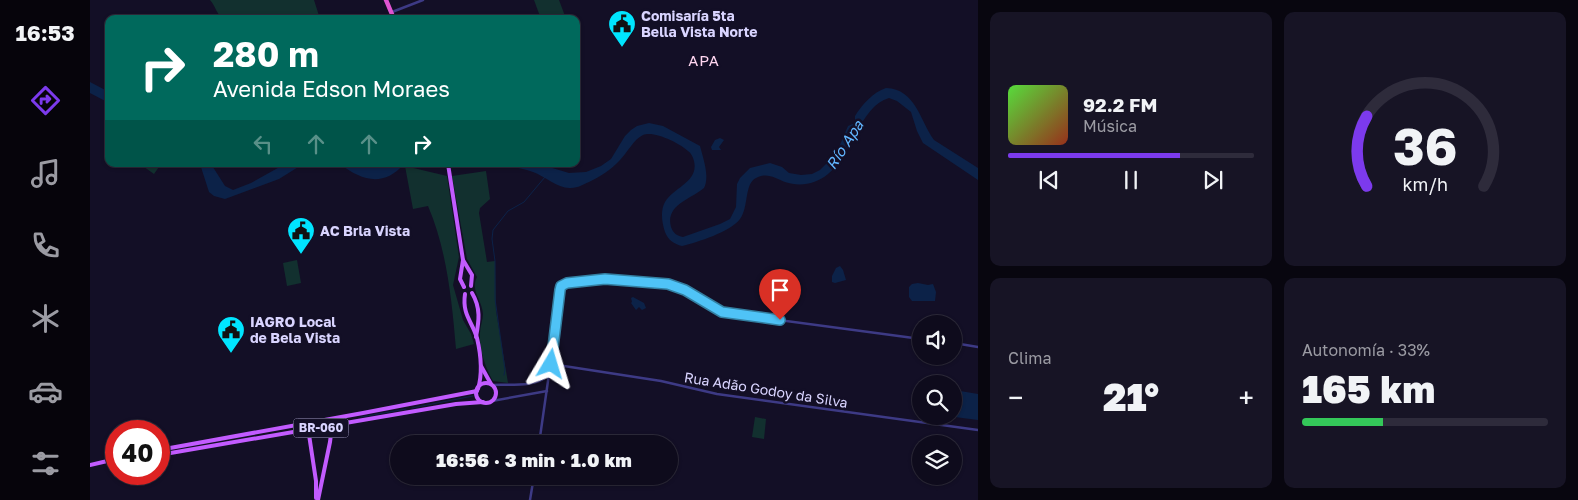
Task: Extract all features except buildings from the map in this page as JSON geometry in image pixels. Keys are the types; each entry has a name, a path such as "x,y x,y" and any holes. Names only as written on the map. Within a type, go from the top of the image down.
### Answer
{"highway":[{"path":"386,0 393,15"}],"main road":[{"path":"448,167 463,260 460,279 464,286 471,285 472,274 463,260"},
{"path":"476,337 480,317 477,301 472,294 465,295 464,304 467,319 476,337 481,366 477,396 483,402"},
{"path":"481,366 496,391 492,400"},
{"name":"BR-060","path":"170,448 328,420 477,390 484,383 492,384"},
{"name":"BR-060","path":"170,453 456,404 492,400"},
{"path":"317,500 330,442 328,420"},
{"path":"308,423 317,500"},
{"path":"90,465 105,462"}],"street":[{"path":"392,12 424,0"},
{"path":"540,435 561,286 567,283 605,279 668,284 685,290 718,310 727,313 912,338"},
{"path":"962,344 978,346"},
{"name":"Rua Adão Godoy da Silva","path":"551,364 661,381 718,394 978,430"},
{"path":"492,384 508,386 538,381 546,378 549,374"},
{"path":"492,400 547,390"},
{"path":"530,500 532,485"}],"green space":[{"path":"210,0 314,0 319,15 220,15"},
{"path":"534,0 559,0 565,15 540,15"},
{"path":"144,167 159,167 154,174"},
{"path":"405,167 447,176 459,257 453,285 463,320 474,344 456,349 450,295 440,240 428,206 413,209"},
{"path":"486,171 490,199 480,208 479,213 487,262 495,261 496,311 508,383 493,381 483,358 480,345 480,330 483,314 475,287 477,277 467,259 452,176"},
{"path":"297,260 301,283 287,286 283,263"},
{"path":"755,417 766,419 764,439 752,437"}],"water":[{"path":"90,82 105,90 105,101 90,93"},
{"name":"Río Apa","path":"886,88 896,90 911,100 934,140 978,168 978,180 923,143 911,112 897,101 889,98 871,110 844,155 828,174 813,182 802,184 791,184 774,177 760,176 752,181 743,214 735,224 713,236 682,246 676,244 666,235 662,221 662,209 665,202 685,184 695,168 692,155 679,144 653,134 643,135 609,170 589,182 574,188 566,188 528,170 512,167 549,167 569,173 586,172 601,166 611,159 625,136 637,126 649,123 663,126 700,146 705,167 706,183 704,188 680,203 675,208 670,219 672,229 676,234 683,237 730,219 736,207 737,184 750,168 770,163 782,167 789,173 801,175 812,174 820,170 836,154 848,126 855,123 855,116 861,108 868,99"},
{"path":"720,138 724,140 719,147 721,150 712,150 711,147 715,140"},
{"path":"201,167 213,167 225,186 233,190 251,183 280,167 298,167 279,179 225,199 214,196 209,192"},
{"path":"344,167 401,167 396,172 380,179 364,177"},
{"path":"840,266 846,280 832,282 832,276 836,268"},
{"path":"912,284 933,284 936,292 935,301 912,301 909,297 909,287"},
{"path":"633,297 644,303 646,308 642,310 639,307 636,310 631,303 631,298"},
{"path":"962,391 978,394 978,420 962,418"}],"waterway":[{"path":"504,375 505,370 495,299 493,230 508,211 524,202 545,177"},
{"path":"412,408 473,396"},
{"path":"361,417 406,409"}],"place":[{"name":"Comisaría 5ta Bella Vista Norte","path":"622,48"},
{"name":"AC Brla Vista","path":"301,255"},
{"name":"IAGRO Local de Bela Vista","path":"231,354"}],"district":[{"name":"APA","path":"704,61"}],"route":[{"path":"551,364 560,290 561,286 567,283 605,279 668,284 685,290 722,312 780,320"}]}
